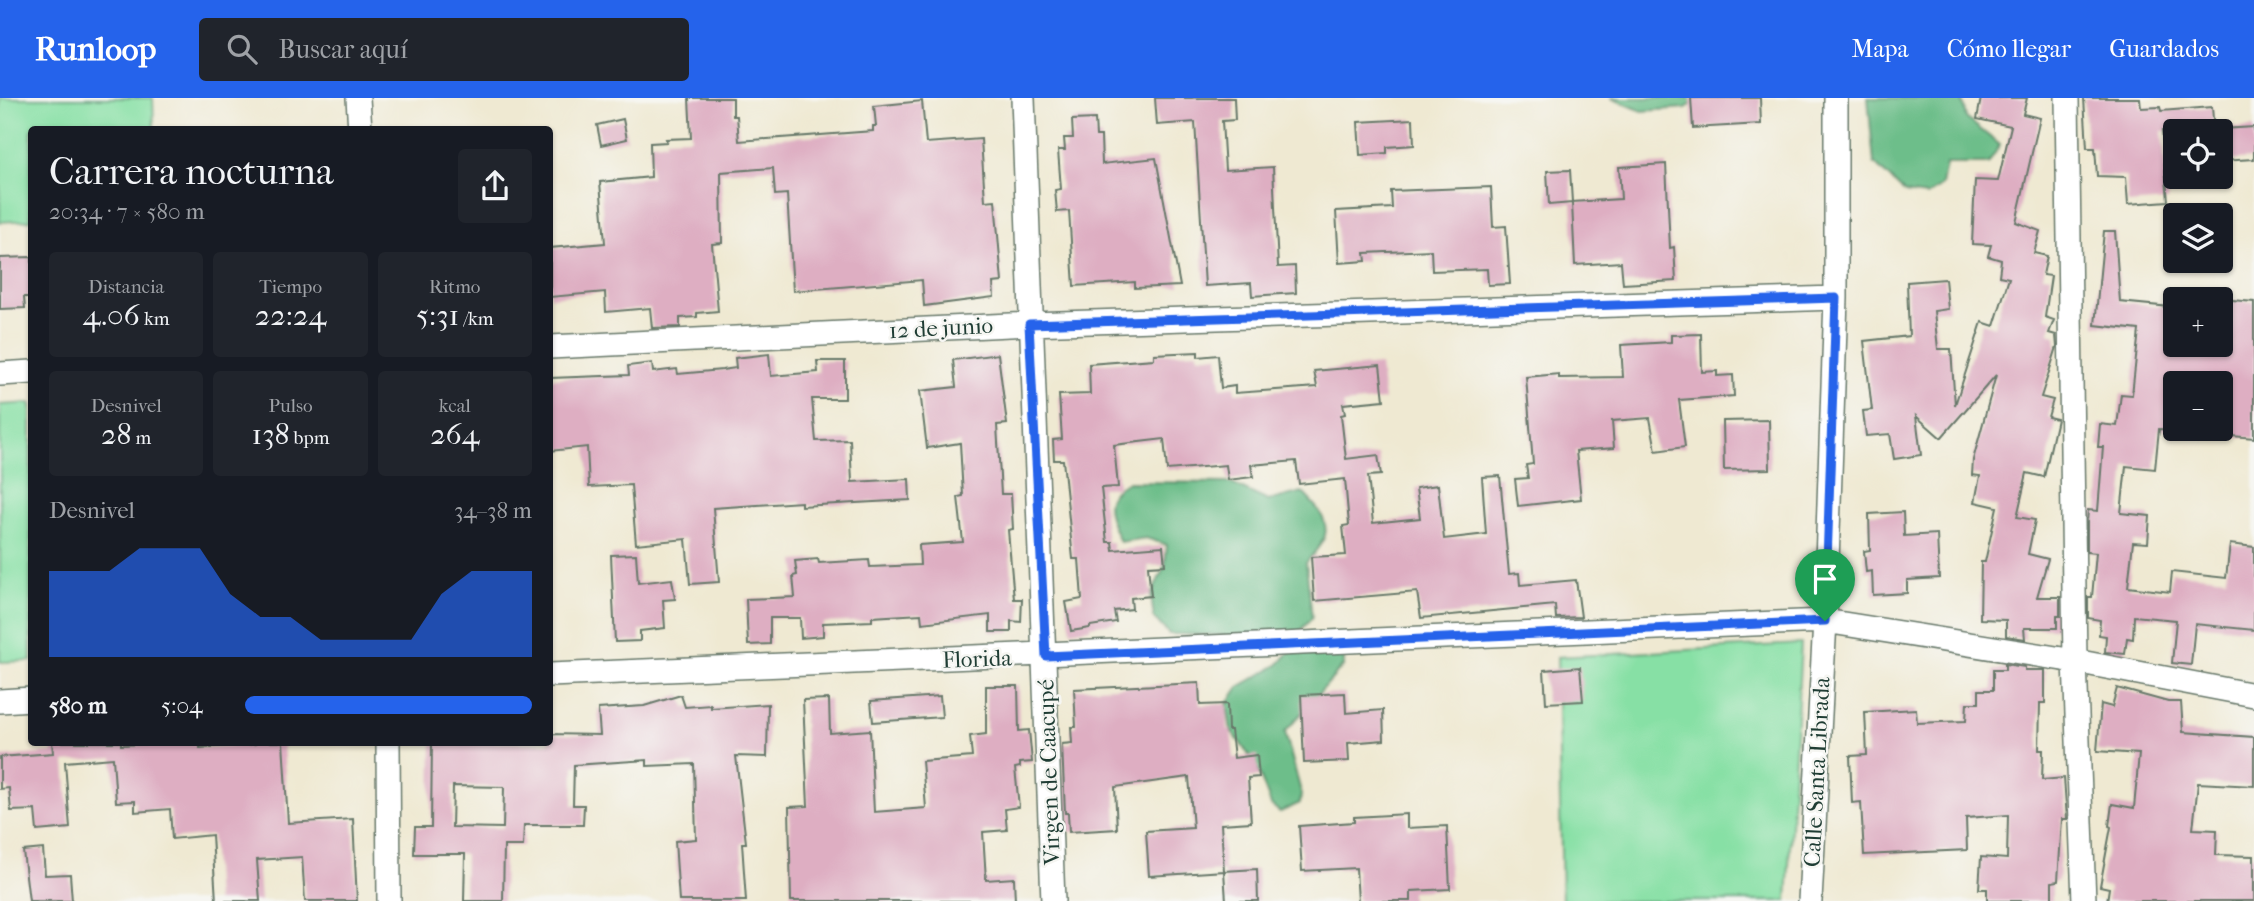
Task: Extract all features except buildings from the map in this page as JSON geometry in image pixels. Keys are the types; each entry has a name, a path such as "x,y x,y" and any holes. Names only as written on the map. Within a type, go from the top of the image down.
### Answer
{"street":[{"path":"358,98 360,126"},
{"name":"Virgen de Caacupé","path":"1023,98 1029,324 1046,656 1053,901"},
{"name":"Calle Santa Librada","path":"1810,901 1825,621 1836,298 1836,98"},
{"path":"2067,98 2075,660 2084,901"},
{"name":"12 de junio","path":"553,347 1029,324 1836,298"},
{"path":"0,374 28,372"},
{"name":"Florida","path":"553,676 1825,621 2075,660 2254,695"},
{"path":"0,701 28,699"},
{"path":"388,746 390,901"}],"green space":[{"path":"0,98 153,98 154,126 28,126 28,220 0,222"},
{"path":"1611,98 1701,98 1686,108 1642,111"},
{"path":"1868,98 1962,98 1966,118 2000,145 1988,164 1946,164 1942,185 1927,196 1905,193 1874,163"},
{"path":"28,403 28,661 0,662 0,405"},
{"path":"1128,482 1230,483 1268,501 1302,492 1319,511 1326,529 1322,542 1306,563 1312,618 1298,633 1288,636 1169,634 1154,618 1151,596 1165,565 1167,545 1146,538 1120,542 1110,516 1108,508 1112,494"},
{"path":"1303,637 1344,644 1344,665 1285,732 1301,792 1300,803 1280,812 1271,805 1256,765 1231,730 1227,704 1239,687 1279,664"},
{"path":"1801,644 1787,901 1562,901 1557,657"}],"route":[{"path":"1836,298 1825,621 1046,656 1029,324 1836,298"}]}
